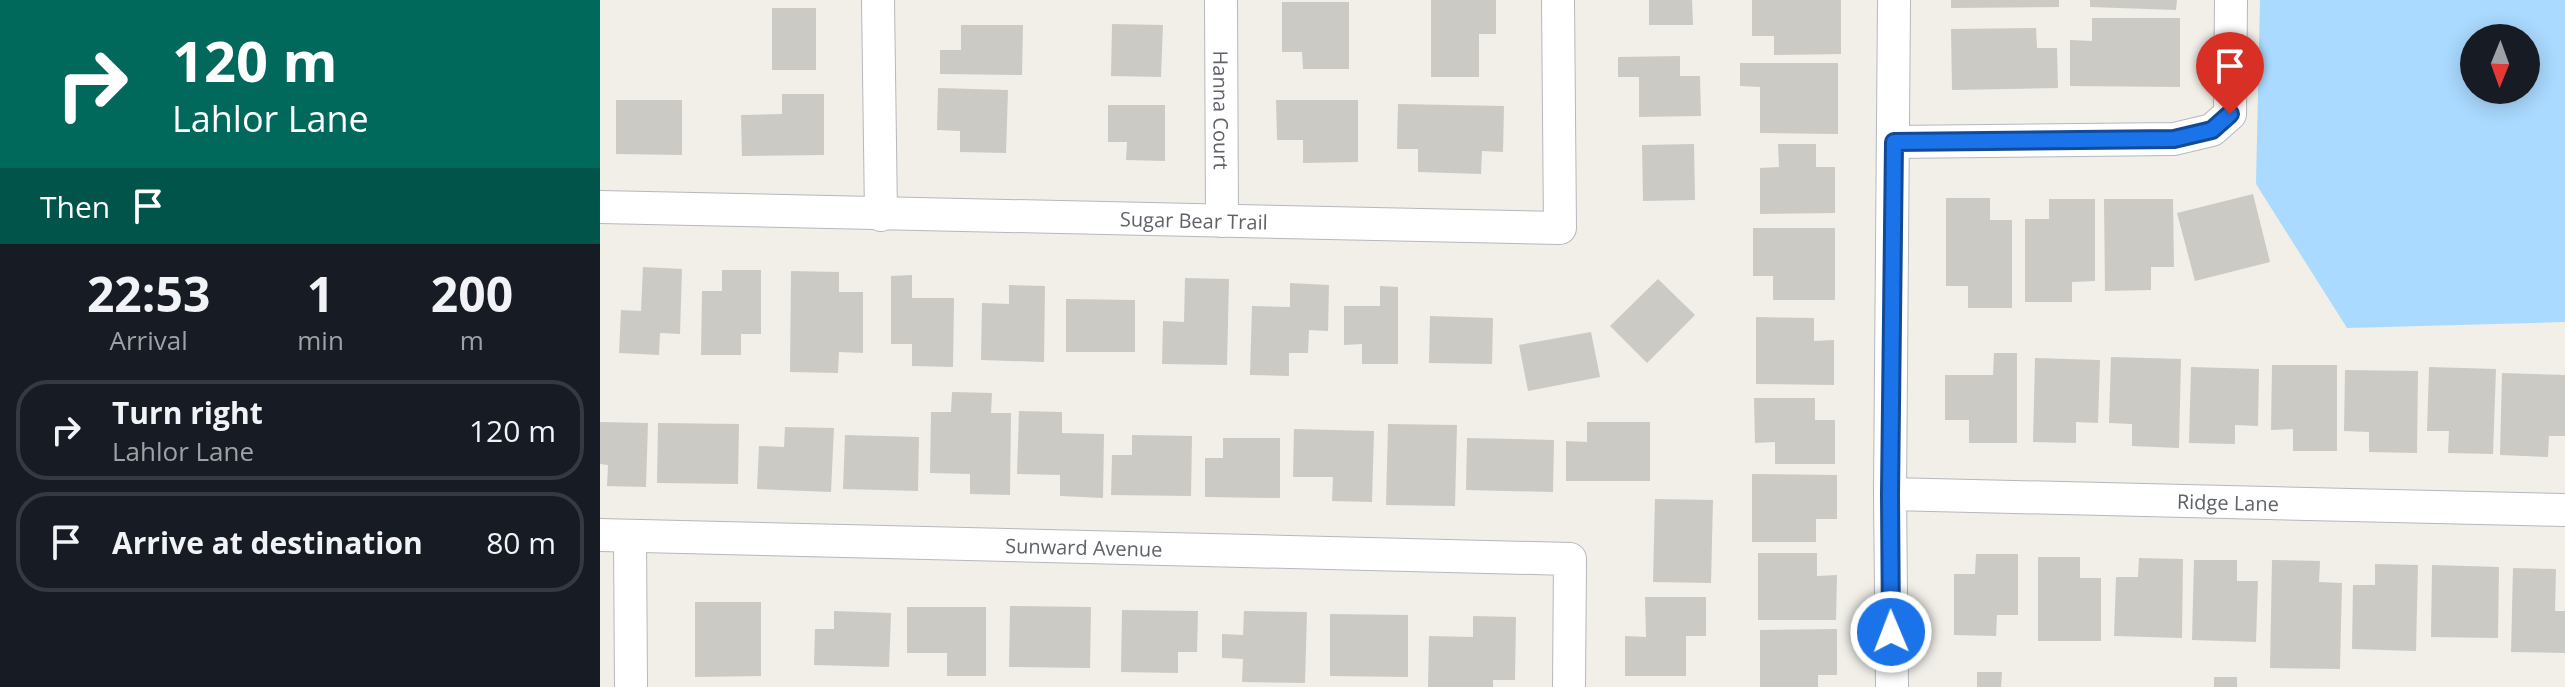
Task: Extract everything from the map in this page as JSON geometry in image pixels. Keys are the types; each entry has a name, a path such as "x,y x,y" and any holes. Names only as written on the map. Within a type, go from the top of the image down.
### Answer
{"street":[{"path":"878,0 881,215"},
{"name":"Hanna Court","path":"1221,0 1222,221"},
{"name":"Sugar Bear Trail","path":"600,207 1560,228 1558,0"},
{"path":"1892,687 1890,494 1894,0"},
{"path":"1894,142 2174,139 2212,130 2230,114 2231,0"},
{"name":"Ridge Lane","path":"1890,494 2565,510"},
{"path":"615,535 631,687"},
{"name":"Sunward Avenue","path":"615,535 1570,559 1569,687"}],"water":[{"path":"2260,0 2565,0 2565,322 2347,328 2256,184"}],"building":[{"path":"1431,0 1496,0 1496,34 1479,34 1479,77 1431,77"},
{"path":"1649,0 1692,0 1693,25 1649,25"},
{"path":"1752,0 1841,0 1841,54 1774,55 1774,36 1752,36"},
{"path":"1951,0 2059,0 2059,7 1951,8"},
{"path":"2090,0 2177,0 2176,10 2090,7"},
{"path":"1282,2 1349,2 1349,69 1303,69 1302,52 1282,52"},
{"path":"772,8 816,8 816,70 772,70"},
{"path":"2092,18 2180,18 2180,87 2070,86 2070,40 2092,41"},
{"path":"1112,24 1163,25 1161,77 1111,76"},
{"path":"961,25 1023,25 1022,75 940,74 940,50 961,50"},
{"path":"2036,28 2037,48 2057,48 2058,88 1952,90 1951,29"},
{"path":"1680,56 1680,76 1700,76 1701,116 1639,117 1639,77 1618,77 1618,57"},
{"path":"1740,63 1838,63 1838,134 1760,133 1760,87 1740,86"},
{"path":"938,88 1008,90 1006,153 960,152 960,131 937,130"},
{"path":"782,94 824,94 824,155 742,156 741,115 782,114"},
{"path":"616,100 682,100 682,155 616,154"},
{"path":"1276,100 1358,100 1358,162 1303,163 1303,140 1277,140"},
{"path":"1398,104 1504,106 1503,152 1482,151 1481,174 1418,172 1418,149 1397,149"},
{"path":"1108,105 1165,105 1165,161 1126,160 1127,142 1108,142"},
{"path":"1694,144 1695,200 1643,201 1642,145"},
{"path":"1778,144 1816,144 1816,167 1835,167 1835,213 1760,214 1760,168 1779,167"},
{"path":"2253,194 2270,262 2195,281 2177,213"},
{"path":"1946,198 1990,198 1990,220 2012,220 2012,308 1968,308 1968,286 1946,286"},
{"path":"2049,199 2095,199 2095,281 2072,282 2072,302 2025,302 2025,219 2049,219"},
{"path":"2104,199 2173,199 2174,267 2151,267 2151,290 2105,291"},
{"path":"1753,228 1835,228 1835,300 1773,300 1773,276 1753,276"},
{"path":"643,267 682,269 680,334 660,333 659,355 619,353 621,310 641,311"},
{"path":"722,270 761,270 761,334 741,334 741,355 701,355 702,291 722,291"},
{"path":"791,271 839,272 839,292 863,292 863,353 839,352 838,373 790,372"},
{"path":"912,275 912,298 954,298 953,367 912,366 912,344 891,344 891,276"},
{"path":"1185,278 1229,279 1227,365 1162,364 1163,321 1184,322"},
{"path":"1658,279 1695,315 1647,363 1610,326"},
{"path":"1290,283 1329,285 1328,331 1309,330 1308,353 1289,353 1289,376 1250,375 1252,306 1290,307"},
{"path":"1009,285 1045,286 1044,362 981,360 982,303 1009,304"},
{"path":"1380,286 1398,287 1398,364 1362,364 1362,344 1344,345 1344,306 1380,306"},
{"path":"1066,299 1135,300 1135,352 1066,352"},
{"path":"1430,316 1493,318 1492,364 1429,363"},
{"path":"1756,317 1814,318 1814,341 1834,340 1834,385 1756,384"},
{"path":"1591,332 1600,377 1528,391 1519,345"},
{"path":"1994,353 2017,353 2017,443 1969,443 1969,420 1945,420 1945,375 1993,375"},
{"path":"2111,357 2181,359 2179,448 2132,446 2132,424 2109,423"},
{"path":"2035,358 2100,360 2098,423 2076,422 2076,443 2033,442"},
{"path":"2272,365 2337,365 2337,451 2293,451 2293,429 2271,430"},
{"path":"2191,367 2259,369 2258,426 2235,425 2235,444 2189,443"},
{"path":"2429,367 2496,369 2493,454 2448,453 2449,431 2427,431"},
{"path":"2345,370 2418,371 2417,453 2369,452 2369,432 2344,431"},
{"path":"2502,373 2565,375 2565,436 2549,436 2548,457 2500,455"},
{"path":"952,392 992,393 991,413 1011,413 1010,495 970,494 970,474 930,473 931,412 951,412"},
{"path":"1754,398 1815,398 1815,420 1835,420 1835,464 1775,464 1775,442 1755,443"},
{"path":"1019,411 1062,412 1062,433 1104,434 1103,498 1060,496 1060,475 1017,474"},
{"path":"600,422 648,423 646,487 607,486 608,465 600,464"},
{"path":"1587,422 1650,422 1650,481 1566,481 1566,441 1587,442"},
{"path":"658,423 739,424 738,484 657,483"},
{"path":"1388,424 1457,425 1455,506 1386,505"},
{"path":"785,427 834,428 831,492 757,489 759,446 784,447"},
{"path":"1294,429 1374,431 1372,502 1332,501 1333,477 1293,477"},
{"path":"845,435 919,437 918,491 843,489"},
{"path":"1132,435 1192,436 1191,496 1111,495 1112,455 1132,455"},
{"path":"1223,438 1280,438 1280,498 1205,497 1205,458 1223,458"},
{"path":"1467,438 1554,440 1553,492 1466,490"},
{"path":"1752,474 1837,475 1837,519 1816,519 1816,542 1752,542"},
{"path":"1655,499 1713,500 1711,583 1653,582"},
{"path":"1758,553 1817,553 1817,576 1837,575 1836,620 1758,620"},
{"path":"1976,554 2018,554 2018,615 1997,615 1996,636 1954,635 1954,574 1975,574"},
{"path":"2038,557 2080,557 2080,578 2101,578 2101,641 2038,641"},
{"path":"2139,558 2183,559 2182,638 2114,636 2116,577 2138,577"},
{"path":"2194,560 2237,560 2237,581 2258,581 2256,642 2192,640"},
{"path":"2272,560 2320,561 2319,582 2342,583 2340,669 2270,668"},
{"path":"2375,564 2418,565 2416,651 2352,649 2353,585 2375,585"},
{"path":"2432,565 2499,567 2498,638 2431,637"},
{"path":"2513,568 2556,569 2555,611 2565,611 2565,653 2511,652"},
{"path":"1645,597 1706,597 1706,636 1686,636 1686,676 1625,676 1625,636 1646,637"},
{"path":"695,602 761,602 761,676 695,677"},
{"path":"1010,606 1091,607 1090,668 1009,667"},
{"path":"907,607 986,607 986,676 947,676 947,653 907,653"},
{"path":"1122,610 1198,611 1197,652 1178,652 1178,673 1121,672"},
{"path":"834,611 891,613 889,667 814,665 815,629 834,629"},
{"path":"1244,611 1307,612 1305,683 1242,682 1243,659 1222,658 1222,634 1243,635"},
{"path":"1330,614 1408,615 1408,677 1330,676"},
{"path":"1473,616 1516,617 1515,680 1493,680 1493,687 1428,687 1429,636 1473,637"},
{"path":"1837,629 1837,675 1818,675 1818,687 1760,687 1760,630"},
{"path":"1977,672 2002,672 2001,687 1977,687"},
{"path":"2214,677 2237,677 2237,687 2214,687"}],"route":[{"path":"1891,632 1894,142 2174,139 2212,130 2230,114"}]}
